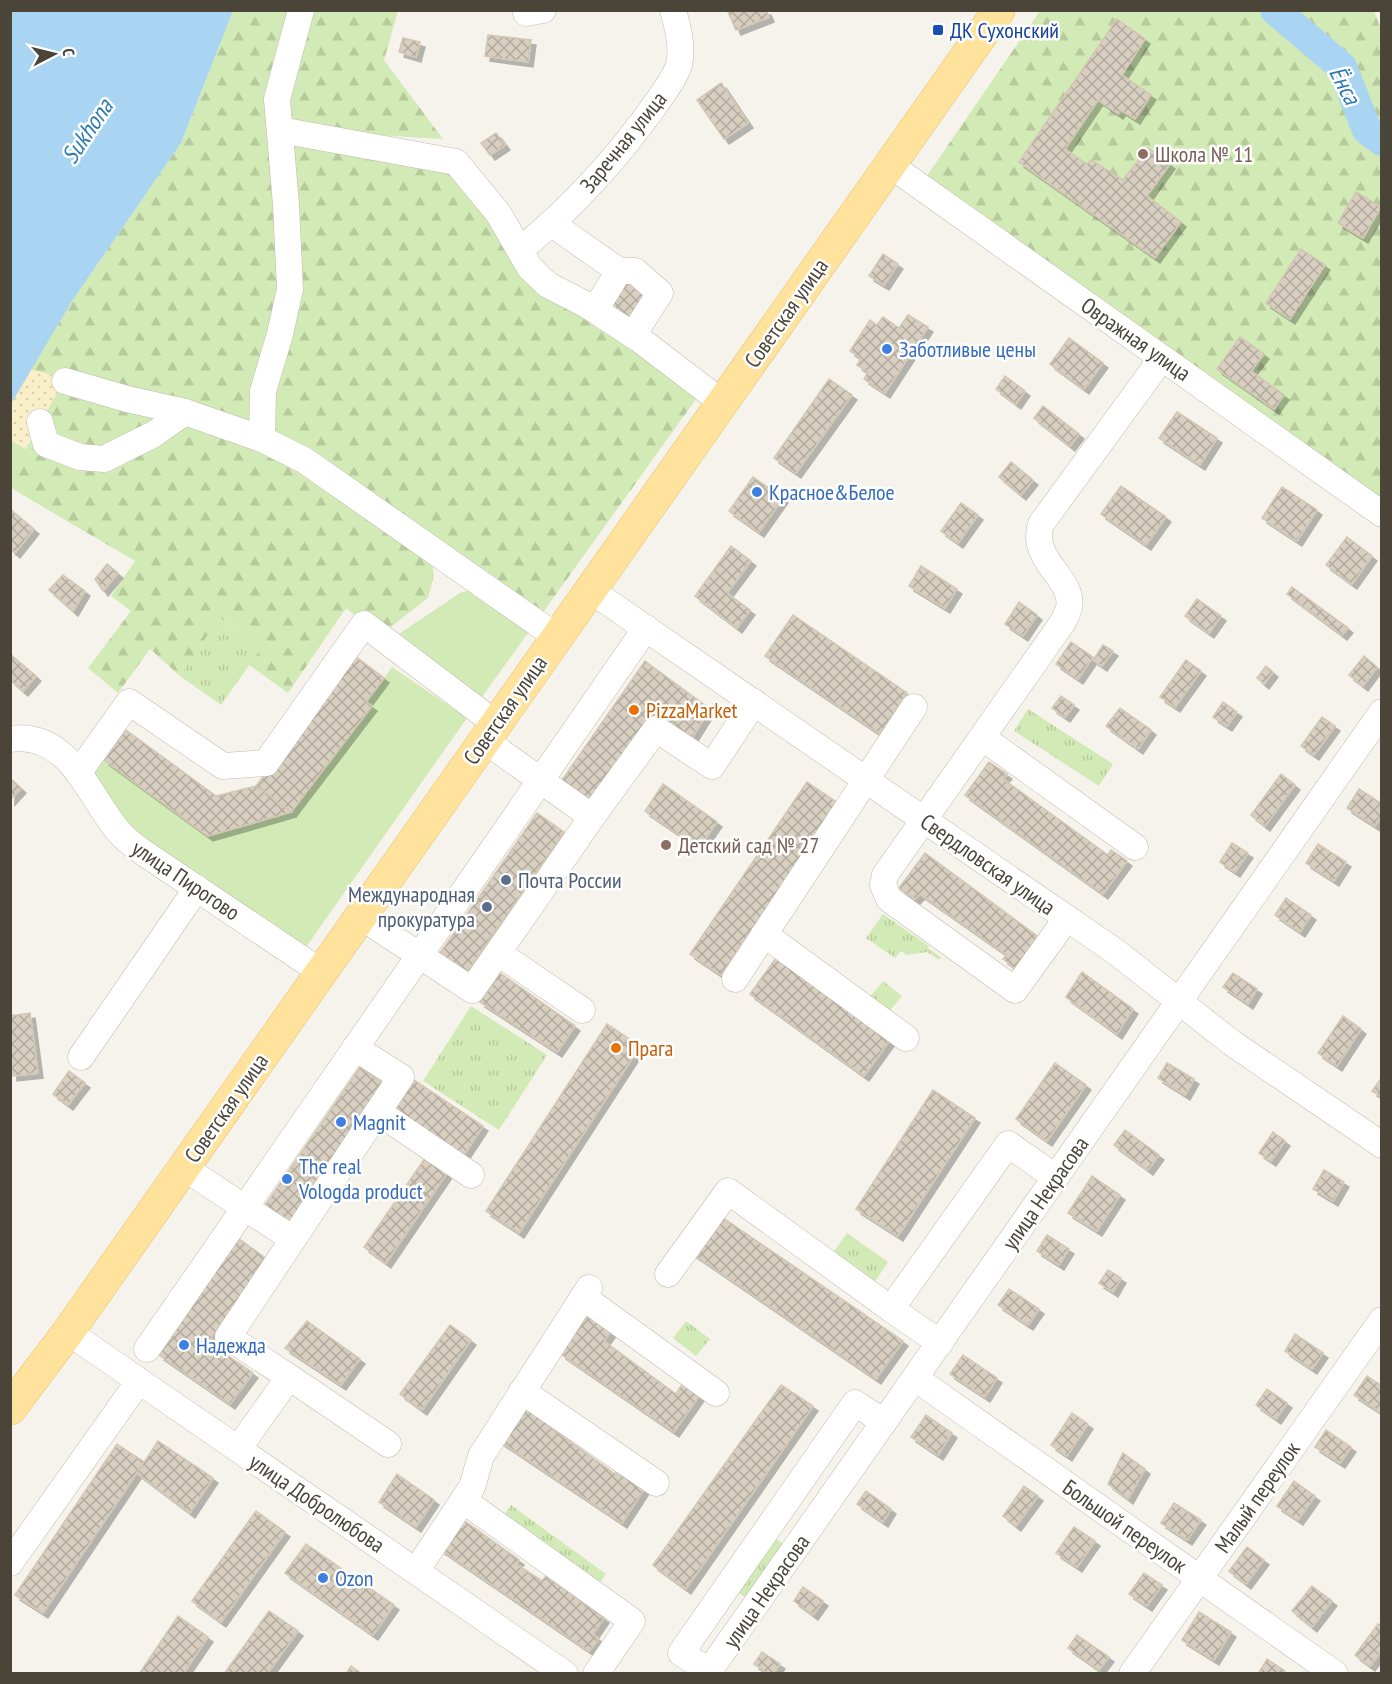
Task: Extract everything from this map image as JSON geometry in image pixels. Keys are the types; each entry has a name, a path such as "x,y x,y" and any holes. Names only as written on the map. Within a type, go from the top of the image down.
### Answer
{"main road":[{"name":"Советская улица","path":"10,1409 68,1332 184,1168 999,10"}],"street":[{"path":"262,439 263,391 280,334 290,289 277,99 300,10"},
{"name":"Заречная улица","path":"520,250 576,201 642,123 670,84 678,67 680,51 674,10"},
{"path":"279,130 456,162 498,213 530,268 548,285 595,310 633,335 723,403"},
{"name":"Овражная улица","path":"890,165 1382,514"},
{"path":"552,224 619,271 635,271 660,293 633,335"},
{"path":"595,310 619,271"},
{"path":"1067,918 1015,990 889,899 883,885 885,875 1063,622 1069,609 1068,595 1045,558 1039,543 1038,533 1041,524 1162,358"},
{"path":"64,381 127,399 185,412 262,439 304,460 557,637"},
{"path":"40,422 45,444 80,457 104,459 154,434 185,412"},
{"name":"Свердловская улица","path":"590,590 1067,918 1179,1000 1232,1043 1382,1144"},
{"path":"79,772 129,702 223,766 266,763 364,624 490,732 541,780 592,817"},
{"path":"147,1349 646,628"},
{"path":"360,916 472,990 656,729 712,766 754,702"},
{"path":"735,979 914,707"},
{"name":"улица Некрасова","path":"708,1672 1382,712"},
{"name":"улица Пирогово","path":"10,739 21,738 43,743 60,752 79,772 98,805 120,834 144,853 321,972"},
{"path":"983,738 1135,847"},
{"path":"81,1057 197,888"},
{"path":"764,934 906,1038"},
{"path":"498,953 582,1010"},
{"path":"355,1048 401,1077 228,1337 388,1444"},
{"path":"378,1112 471,1175"},
{"path":"891,1309 1008,1144 1056,1177"},
{"path":"184,1168 293,1239"},
{"path":"669,1274 728,1191 940,1343"},
{"path":"416,1571 472,1487 481,1456 586,1293 716,1393"},
{"name":"Малый переулок","path":"1132,1674 1382,1320"},
{"name":"улица Добролюбова","path":"68,1332 563,1673"},
{"path":"238,1449 289,1377"},
{"name":"Большой переулок","path":"915,1378 1335,1674"},
{"path":"10,1563 139,1381"},
{"path":"522,1391 656,1483"},
{"path":"708,1672 681,1653 855,1403 884,1422"},
{"path":"463,1500 632,1621 596,1674"}],"green space":[{"path":"233,11 398,11 384,60 443,139 287,130 456,162 520,250 704,388 536,622 430,549 434,575 428,598 379,636 346,608 288,693 249,665 261,647 220,618 180,676 150,649 118,693 88,668 131,611 111,596 135,561 11,488 11,440 26,449 64,380 31,369 72,301 181,143"},
{"path":"1040,11 1374,11 1382,32 1381,513 920,186"},
{"path":"484,586 536,622 474,708 387,642 460,593"},
{"path":"219,618 262,647 221,705 180,676"},
{"path":"392,667 467,718 299,957 144,853 79,772 93,752 208,836 291,812 371,706 366,702"},
{"path":"1028,709 1113,764 1099,786 1014,731"},
{"path":"883,914 929,946 928,948 941,957 939,960 927,952 907,955 901,951 895,958 866,938"},
{"path":"883,981 902,996 888,1013 869,998"},
{"path":"471,1006 547,1055 499,1130 423,1081"},
{"path":"847,1233 888,1262 872,1286 830,1257"},
{"path":"686,1321 710,1339 696,1356 673,1338"},
{"path":"511,1505 606,1574 596,1587 502,1519"},
{"path":"775,1538 788,1547 751,1601 737,1592"}],"sand":[{"path":"31,369 65,379 25,449 11,440 11,404"}],"water":[{"name":"Sukhona","path":"11,10 233,11 181,143 72,301 11,404"}],"building":[{"path":"731,10 766,10 769,17 736,30 728,12"},
{"path":"1117,19 1145,39 1122,75 1151,95 1135,119 1121,110 1118,114 1098,100 1065,149 1087,164 1091,160 1123,180 1148,148 1170,164 1147,196 1181,222 1155,258 1019,162"},
{"path":"488,35 531,40 528,62 485,56"},
{"path":"403,38 420,42 416,57 399,52"},
{"path":"721,83 748,123 724,139 697,100"},
{"path":"496,133 505,145 490,155 481,143"},
{"path":"1356,192 1381,207 1363,238 1338,223"},
{"path":"1301,249 1325,265 1290,319 1266,303"},
{"path":"883,254 898,264 884,285 869,276"},
{"path":"628,279 653,295 632,327 607,310"},
{"path":"908,315 928,327 885,393 864,379 868,372 857,365 861,358 850,351 870,320 877,325 883,317 899,328"},
{"path":"1240,337 1264,354 1251,371 1284,395 1274,409 1217,369"},
{"path":"1069,338 1103,363 1084,389 1050,364"},
{"path":"1005,376 1025,391 1016,404 996,389"},
{"path":"829,379 852,395 796,473 774,458"},
{"path":"1043,406 1079,434 1070,446 1034,418"},
{"path":"1177,412 1217,438 1200,465 1159,438"},
{"path":"1011,462 1033,480 1021,495 999,477"},
{"path":"753,477 783,498 759,532 729,511"},
{"path":"1121,486 1166,517 1146,545 1101,514"},
{"path":"1282,487 1317,510 1297,541 1262,518"},
{"path":"961,503 978,515 958,543 941,531"},
{"path":"10,509 34,529 15,553 10,549"},
{"path":"1347,537 1372,556 1352,584 1326,565"},
{"path":"731,546 751,561 727,593 750,610 737,628 695,596"},
{"path":"107,564 118,573 103,591 95,579"},
{"path":"921,566 957,589 945,608 909,586"},
{"path":"63,575 85,591 73,611 49,590"},
{"path":"1292,587 1348,628 1342,635 1287,594"},
{"path":"1197,599 1221,616 1209,633 1185,616"},
{"path":"1019,602 1037,615 1023,636 1005,624"},
{"path":"793,615 907,693 880,734 765,656"},
{"path":"1071,642 1093,657 1078,679 1056,664"},
{"path":"1103,645 1113,651 1102,666 1093,660"},
{"path":"10,654 36,676 23,691 10,680"},
{"path":"355,656 384,678 366,702 372,706 291,812 256,786"},
{"path":"1364,656 1377,667 1363,686 1349,675"},
{"path":"1186,660 1201,671 1175,707 1160,697"},
{"path":"645,661 710,709 690,741 651,714 591,800 562,780"},
{"path":"1266,666 1273,672 1264,684 1257,678"},
{"path":"1061,696 1074,705 1065,717 1052,708"},
{"path":"1223,702 1237,712 1227,726 1213,717"},
{"path":"1120,708 1151,730 1138,749 1106,726"},
{"path":"1322,717 1335,726 1314,755 1301,746"},
{"path":"126,730 216,796 256,786 291,812 208,836 104,760"},
{"path":"989,762 1007,774 1003,779 1108,855 1111,850 1127,861 1103,894 965,795"},
{"path":"1281,774 1295,785 1265,826 1251,815"},
{"path":"10,778 21,788 10,800"},
{"path":"807,782 838,803 721,975 690,954"},
{"path":"663,784 717,822 699,848 645,811"},
{"path":"1359,789 1382,804 1382,815 1375,826 1347,808"},
{"path":"537,813 564,832 467,972 440,953"},
{"path":"1232,843 1248,853 1235,872 1220,862"},
{"path":"1318,844 1346,862 1334,881 1306,863"},
{"path":"925,853 1044,941 1021,973 1003,959 1007,955 920,894 915,899 899,888"},
{"path":"1286,898 1311,915 1300,932 1275,915"},
{"path":"776,958 890,1040 864,1076 750,994"},
{"path":"1082,972 1133,1009 1117,1034 1066,997"},
{"path":"500,973 575,1026 557,1052 480,1002"},
{"path":"1233,973 1257,989 1248,1004 1223,987"},
{"path":"30,1013 38,1073 12,1076 10,1016"},
{"path":"1343,1016 1361,1029 1337,1066 1318,1053"},
{"path":"607,1024 640,1046 519,1233 486,1211"},
{"path":"1055,1063 1086,1085 1047,1141 1016,1119"},
{"path":"1167,1063 1194,1079 1185,1095 1158,1078"},
{"path":"360,1067 387,1086 288,1230 261,1211"},
{"path":"69,1071 85,1083 68,1105 53,1094"},
{"path":"408,1076 483,1126 464,1155 389,1105"},
{"path":"1382,1077 1382,1097 1372,1091"},
{"path":"933,1090 975,1118 898,1236 856,1209"},
{"path":"1125,1130 1159,1155 1148,1170 1114,1145"},
{"path":"1273,1132 1285,1141 1271,1161 1259,1153"},
{"path":"425,1158 447,1173 386,1263 364,1247"},
{"path":"1324,1170 1344,1182 1333,1201 1313,1189"},
{"path":"1092,1176 1120,1195 1097,1231 1068,1213"},
{"path":"719,1215 903,1341 876,1379 692,1253"},
{"path":"1047,1235 1069,1249 1059,1265 1037,1251"},
{"path":"238,1238 271,1262 247,1286 208,1342 253,1373 230,1404 159,1355"},
{"path":"1108,1270 1121,1278 1113,1292 1099,1283"},
{"path":"1009,1289 1039,1309 1028,1325 998,1305"},
{"path":"589,1313 612,1330 604,1341 676,1394 682,1384 699,1396 674,1432 561,1354"},
{"path":"307,1321 360,1359 341,1385 285,1348"},
{"path":"450,1325 471,1340 422,1410 400,1394"},
{"path":"1295,1334 1323,1353 1312,1369 1285,1351"},
{"path":"963,1355 997,1378 985,1397 950,1374"},
{"path":"1367,1376 1382,1386 1380,1412 1354,1395"},
{"path":"781,1385 813,1406 686,1589 653,1565"},
{"path":"1267,1389 1287,1403 1276,1419 1256,1405"},
{"path":"525,1404 549,1420 546,1424 615,1474 618,1468 646,1486 622,1523 498,1440"},
{"path":"1072,1413 1088,1424 1067,1456 1051,1445"},
{"path":"926,1415 952,1433 938,1455 911,1437"},
{"path":"1326,1430 1351,1447 1340,1463 1315,1447"},
{"path":"158,1441 213,1478 190,1513 137,1473"},
{"path":"117,1444 144,1462 43,1613 15,1595"},
{"path":"1123,1453 1145,1469 1128,1499 1108,1484"},
{"path":"397,1474 434,1500 416,1527 379,1502"},
{"path":"1294,1481 1315,1496 1298,1520 1277,1506"},
{"path":"1024,1486 1038,1496 1016,1526 1003,1516"},
{"path":"866,1491 891,1509 883,1522 857,1504"},
{"path":"1174,1503 1201,1520 1187,1540 1161,1523"},
{"path":"256,1511 285,1532 221,1622 192,1601"},
{"path":"462,1519 519,1560 516,1564 542,1581 546,1576 604,1618 593,1634 599,1639 589,1651 440,1549"},
{"path":"1074,1527 1095,1541 1077,1567 1056,1553"},
{"path":"306,1544 394,1605 373,1635 285,1573"},
{"path":"1247,1547 1264,1560 1246,1584 1229,1571"},
{"path":"1144,1573 1162,1585 1147,1606 1129,1594"},
{"path":"1312,1586 1332,1601 1312,1627 1292,1611"},
{"path":"803,1587 823,1601 813,1615 794,1601"},
{"path":"269,1611 298,1631 267,1674 224,1674"},
{"path":"1199,1612 1231,1632 1214,1660 1182,1640"},
{"path":"178,1616 208,1637 183,1674 139,1674"},
{"path":"1378,1624 1382,1626 1382,1650 1370,1666 1355,1655"},
{"path":"1077,1635 1109,1657 1099,1670 1068,1648"},
{"path":"762,1652 780,1664 773,1674 769,1674 754,1664"},
{"path":"1267,1659 1285,1671 1283,1674 1258,1674"},
{"path":"351,1666 362,1674 346,1674"}],"waterway":[{"name":"Ёнса","path":"1275,10 1342,67 1367,130 1382,141"}],"place":[{"name":"ДК Сухонский","path":"938,30"},
{"name":"Школа № 11","path":"1143,154"},
{"name":"Заботливые цены","path":"887,349"},
{"name":"Красное&Белое","path":"757,492"},
{"name":"PizzaMarket","path":"634,710"},
{"name":"Детский сад № 27","path":"666,845"},
{"name":"Почта России","path":"506,880"},
{"name":"Международная прокуратура","path":"487,907"},
{"name":"Прага","path":"616,1048"},
{"name":"Magnit","path":"341,1122"},
{"name":"The real Vologda product","path":"287,1179"},
{"name":"Надежда","path":"184,1345"},
{"name":"Ozon","path":"323,1578"}]}
